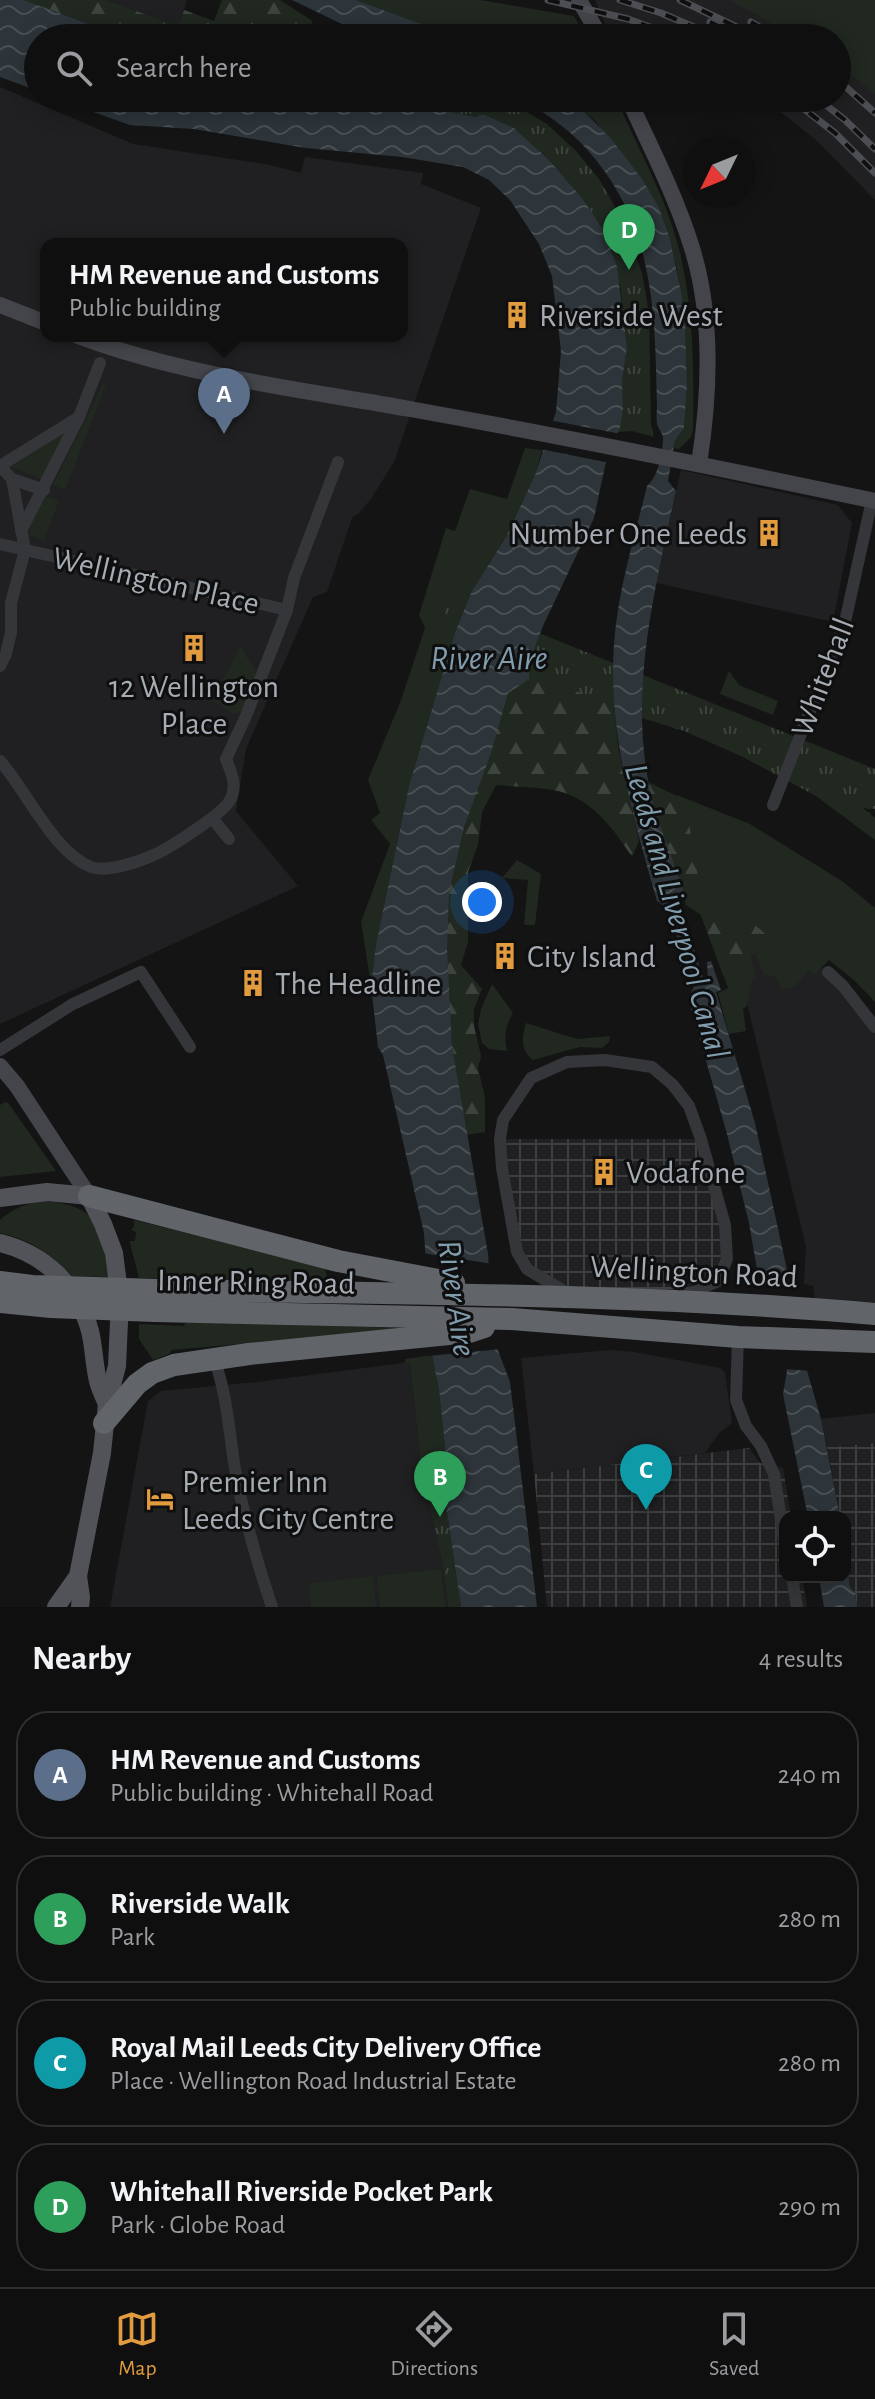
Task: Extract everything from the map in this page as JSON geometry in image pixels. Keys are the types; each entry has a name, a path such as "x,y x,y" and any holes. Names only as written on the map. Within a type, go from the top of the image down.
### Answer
{"highway":[{"path":"89,1196 338,1261 409,1305"},
{"name":"Inner Ring Road","path":"0,1282 156,1301"},
{"name":"Wellington Road","path":"409,1305 509,1294 757,1305 875,1314"},
{"name":"Inner Ring Road","path":"0,1302 51,1307 156,1301 409,1305 512,1319"},
{"path":"105,1414 152,1373 174,1365 214,1359 409,1305"},
{"name":"Wellington Road","path":"512,1319 738,1337 875,1342"}],"main road":[{"path":"0,1198 47,1192 89,1196 114,1253 120,1300 117,1366 105,1414 102,1453 78,1576 80,1607"},
{"path":"0,1243 17,1247 39,1259 60,1275 77,1300 89,1328 105,1414"},
{"path":"56,1607 78,1576"}],"street":[{"path":"579,0 593,24"},
{"path":"634,112 678,209 692,245 699,277 708,368 707,414 699,464"},
{"path":"0,305 40,321"},
{"path":"97,342 231,379 517,429 873,500"},
{"path":"21,531 79,417 100,363"},
{"path":"44,490 12,479 0,466 79,417"},
{"name":"Wellington Place","path":"0,761 63,847 75,860 95,869 123,866 158,854 212,818 230,802 233,776 226,759 287,610 294,578 338,462"},
{"name":"Wellington Place","path":"0,666 11,632 11,603 25,550 12,479"},
{"name":"Whitehall","path":"773,805 845,622 873,500"},
{"name":"Wellington Place","path":"0,544 287,610"},
{"path":"0,617 11,632"},
{"path":"212,818 229,839"},
{"path":"0,1050 73,1004 141,972 190,1047"},
{"path":"828,972 875,1027"},
{"path":"575,1297 527,1269 517,1252 500,1139 503,1120 531,1078 567,1062 605,1060 652,1067 663,1076 689,1106 701,1139 725,1225 727,1259 718,1281 675,1301"},
{"path":"0,1066 17,1086 89,1196"},
{"path":"738,1337 736,1400 746,1426 761,1446 774,1474 780,1511"},
{"path":"214,1359 222,1380 251,1547 272,1607"},
{"path":"793,1583 797,1607"}],"shaded area":[{"path":"106,0 187,0 179,24"},
{"path":"595,0 875,0 875,200 816,140 781,112 851,112 851,24 605,24"},
{"path":"0,87 24,97 24,112 58,112 133,144 265,164 301,173 305,157 423,173 421,184 481,208 394,462 371,499 352,518 327,592 313,597 246,749 236,811 298,886 0,1024"},
{"path":"681,470 838,505 852,523 833,622 656,583"},
{"path":"715,913 828,972 875,1027 875,1314 816,1309 813,1286 804,1284 806,1247 747,1003"},
{"path":"500,1139 701,1139 727,1244 718,1281 675,1301 575,1297 527,1269 517,1252"},
{"path":"610,1350 720,1368 725,1373 732,1423 719,1433 705,1453 534,1474 521,1358"},
{"path":"410,1362 421,1467 443,1566 448,1607 110,1607 148,1401 161,1391"},
{"path":"875,1413 875,1443 827,1447 821,1419"},
{"path":"875,1443 875,1607 857,1607 855,1593 850,1587 851,1511 839,1511 827,1447"},
{"path":"749,1448 760,1463 783,1468 790,1511 779,1511 779,1583 803,1583 807,1607 547,1607 534,1474"}],"green space":[{"path":"24,0 106,0 172,24 88,24"},
{"path":"222,0 280,0 313,24 179,24 184,10 214,21"},
{"path":"356,0 480,0 574,16 578,24 422,24"},
{"path":"730,0 875,0 875,94 851,74 851,24 772,24"},
{"path":"452,112 527,112 547,124 576,151 599,179 621,217 642,273 649,313 651,426 654,437 632,431 618,432 623,409 622,381 627,347 621,290 604,231 582,198 548,159 514,128 483,114 475,117"},
{"path":"586,112 623,112 652,175 679,247 693,351 693,430 691,437 679,449 674,448 675,439 684,428 687,386 685,321 676,264 597,123"},
{"path":"103,384 106,385 65,490 53,485"},
{"path":"67,431 43,480 12,467"},
{"path":"525,448 542,450 535,475 506,537 472,591 409,786 376,944 371,985 361,922 390,844 371,820 380,813 368,780 401,700 425,628 419,615 446,528 455,531 470,489 507,499"},
{"path":"45,496 59,500 44,540 30,535 31,525"},
{"path":"450,597 875,769 875,809 863,808 875,818 875,840 816,796 741,756 436,634"},
{"path":"240,646 257,674 244,712 233,714 213,701"},
{"path":"525,668 614,705 618,747 639,841 632,857 612,828 595,811 565,793 496,785 482,812 478,845 468,872 468,942 461,965 482,989 474,1009 474,1026 481,1056 478,1068 485,1098 485,1132 467,1135 452,1046 445,951 451,852 489,717"},
{"path":"729,671 739,685 778,701 773,715 720,694"},
{"path":"648,782 685,800 699,883 715,913 739,923 752,923 777,943 773,955 756,953 736,961 723,975 688,880 666,847"},
{"path":"677,795 750,824 842,881 875,908 875,1002 829,960 815,975 809,970 796,986 782,989 775,976 764,975 755,953 750,955 756,978 752,979 747,1006 743,1009 746,1031 729,1034 718,993 728,988 701,915 686,905 673,855"},
{"path":"517,860 541,874 535,925 524,925 528,880 502,878"},
{"path":"492,984 513,1013 506,1031 507,1051 489,1049 482,1043 478,1024"},
{"path":"526,1023 577,1039 610,1036 609,1042 602,1048 580,1047 533,1060 523,1043"},
{"path":"6,1102 56,1171 0,1177 0,1105"},
{"path":"44,1201 77,1208 95,1222 110,1277 72,1276 39,1248 0,1233 0,1220 5,1216 21,1207"},
{"path":"134,1220 324,1267 329,1282 139,1278 130,1243 135,1241 136,1232 131,1230"},
{"path":"185,1323 399,1330 172,1350 153,1360 139,1339 139,1324 184,1326"},
{"path":"432,1355 446,1456 440,1465 421,1467 410,1363 405,1363 405,1359"},
{"path":"440,1465 461,1607 448,1607 443,1566 421,1467"},
{"path":"441,1569 445,1607 380,1607 377,1576"},
{"path":"373,1576 376,1607 311,1607 309,1583"}],"water":[{"path":"0,0 24,0 88,24 24,24 24,86 0,77"},
{"path":"292,0 356,0 422,24 342,24"},
{"name":"River Aire","path":"93,112 452,112 475,117 483,114 514,128 548,159 582,198 604,231 617,267 627,347 620,427 605,466 594,518 543,626 529,662 529,679 508,693 490,756 464,827 449,892 447,949 452,1046 488,1254 494,1340 510,1382 537,1607 461,1607 440,1465 446,1456 432,1355 424,1233 383,1055 378,1047 371,985 376,944 409,786 455,633 472,591 506,537 535,475 556,412 561,351 552,276 539,244 510,200 489,180 463,167 402,157 306,148 194,129 130,125"},
{"name":"Leeds and Liverpool Canal","path":"543,112 585,112 612,140 642,179 659,208 670,239 681,292 687,386 684,428 675,440 668,481 676,491 648,634 642,707 643,744 651,794 683,890 680,905 705,984 708,982 707,962 711,961 721,990 716,992 755,1123 787,1270 782,1284 821,1419 839,1511 807,1511 783,1394 787,1371 768,1281 757,1269 727,1134 688,998 694,987 667,908 657,901 622,764 614,695 616,624 647,486 657,471 663,436 657,422 651,297 635,230 621,198 602,167 570,133"},
{"path":"820,1583 849,1583 857,1607 824,1607"}],"pier":[{"path":"549,420 621,434 610,463 540,449"},
{"path":"422,1253 493,1264 498,1340 502,1349 428,1356"},
{"path":"763,1281 787,1284 813,1371 783,1369"}],"railway":[{"path":"548,0 642,24"},
{"path":"620,0 687,24"},
{"path":"680,0 731,24"},
{"path":"710,22 714,24"},
{"path":"751,22 754,24"},
{"path":"851,92 875,113"},
{"path":"808,112 835,133 875,173"},
{"path":"835,112 875,149"}],"place":[{"name":"Whitehall Riverside Pocket Park","path":"629,270"},
{"name":"Riverside West","path":"517,315"},
{"name":"HM Revenue and Customs","path":"224,434"},
{"name":"Number One Leeds","path":"769,533"},
{"name":"12 Wellington Place","path":"194,648"},
{"name":"City Island","path":"505,956"},
{"name":"The Headline","path":"253,983"},
{"name":"Vodafone","path":"604,1172"},
{"name":"Premier Inn Leeds City Centre","path":"160,1499"},
{"name":"Royal Mail Leeds City Delivery Office","path":"646,1510"},
{"name":"Riverside Walk","path":"440,1517"}]}
